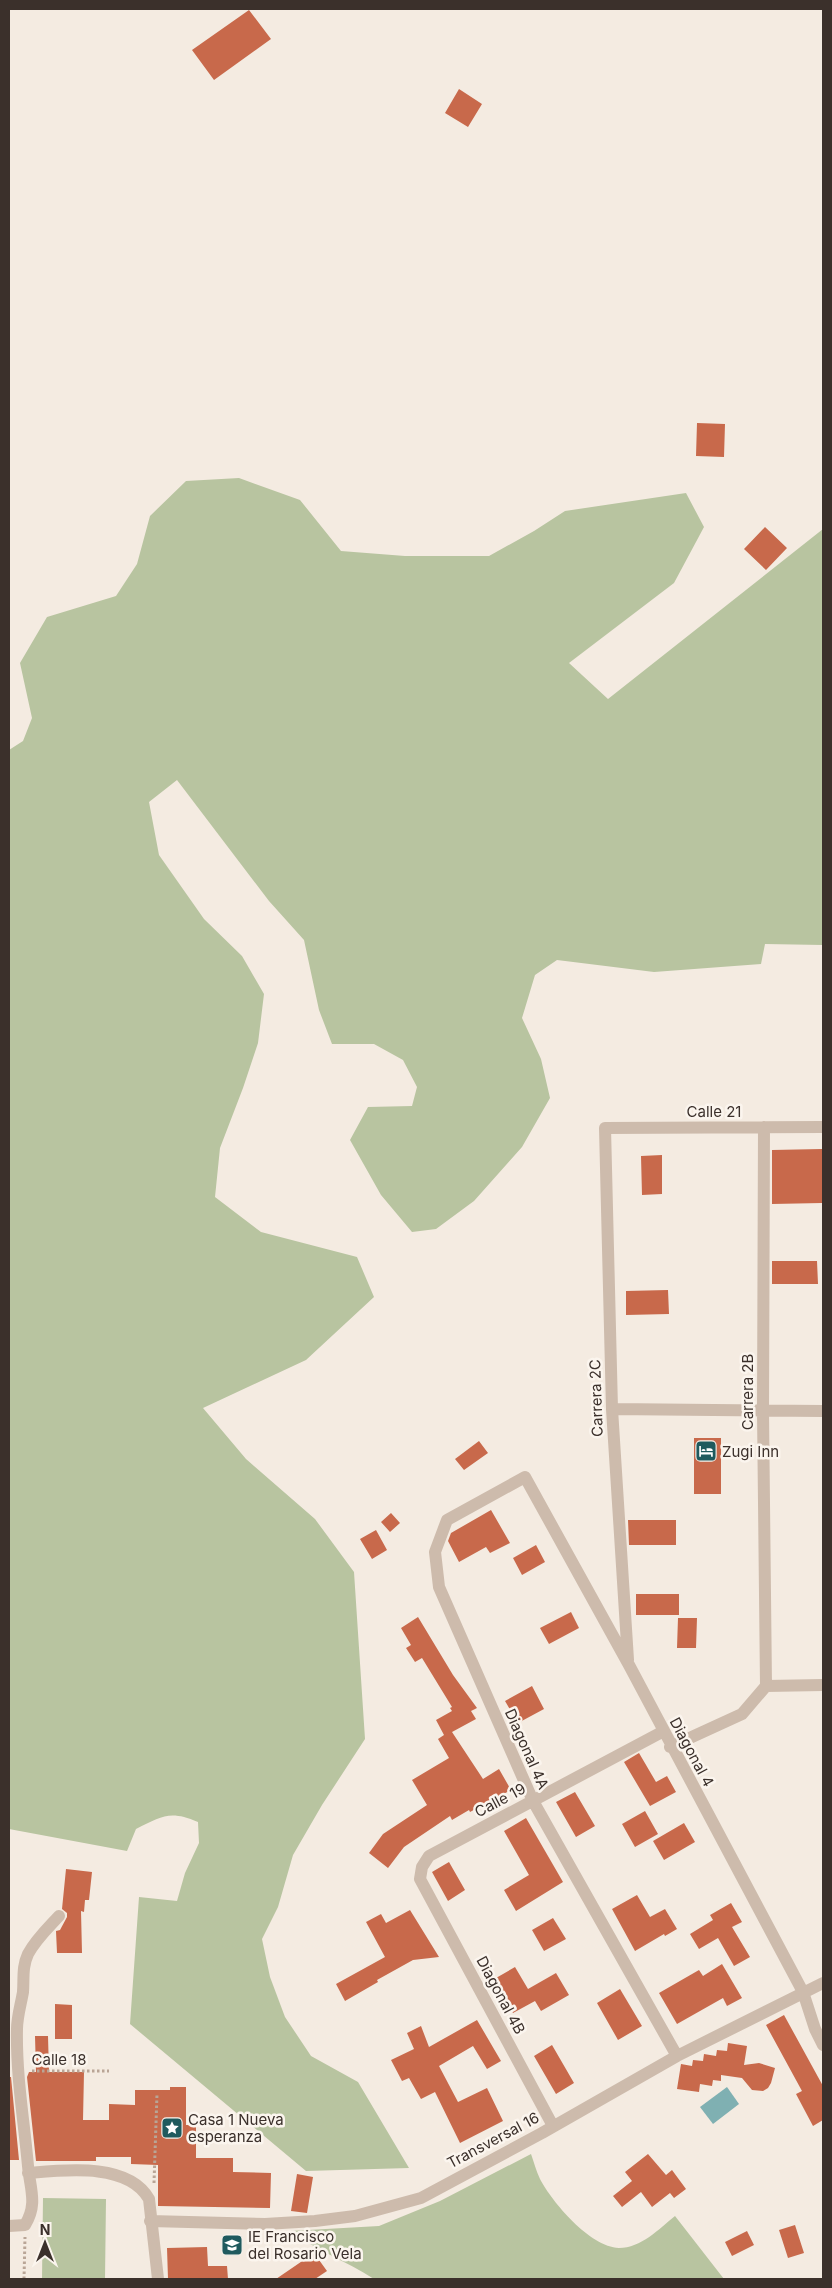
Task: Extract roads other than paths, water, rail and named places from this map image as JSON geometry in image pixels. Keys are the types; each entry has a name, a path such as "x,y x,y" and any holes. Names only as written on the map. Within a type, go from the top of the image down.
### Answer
{"street":[{"name":"Carrera 2B","path":"764,1127 763,1411 766,1686"},
{"name":"Calle 21","path":"605,1128 823,1127"},
{"name":"Carrera 2C","path":"605,1128 612,1409 628,1666"},
{"path":"612,1409 823,1411"},
{"name":"Diagonal 4","path":"525,1477 802,1992 823,2046"},
{"name":"Diagonal 4A","path":"525,1477 447,1520 435,1552 439,1587 532,1802 677,2056"},
{"path":"670,1746 742,1714 766,1686 823,1685"},
{"name":"Calle 19","path":"420,1880 422,1867 429,1856 662,1732"},
{"name":"Diagonal 4B","path":"420,1880 553,2126"},
{"path":"9,2226 25,2225 31,2216 33,2199 28,2173 17,2028 23,1990 23,1970 28,1956 38,1939 59,1916"},
{"name":"Transversal 16","path":"150,2221 265,2224 315,2222 355,2216 420,2198 677,2056 823,1983"},
{"path":"28,2173 80,2169 125,2177 145,2193 149,2199 158,2279"}],"water":[{"path":"727,2087 739,2104 713,2124 700,2107"}],"place":[{"name":"Zugi Inn","path":"706,1451"},
{"name":"Casa 1 Nueva esperanza","path":"172,2128"},
{"name":"IE Francisco del Rosario Vela","path":"232,2245"}]}
